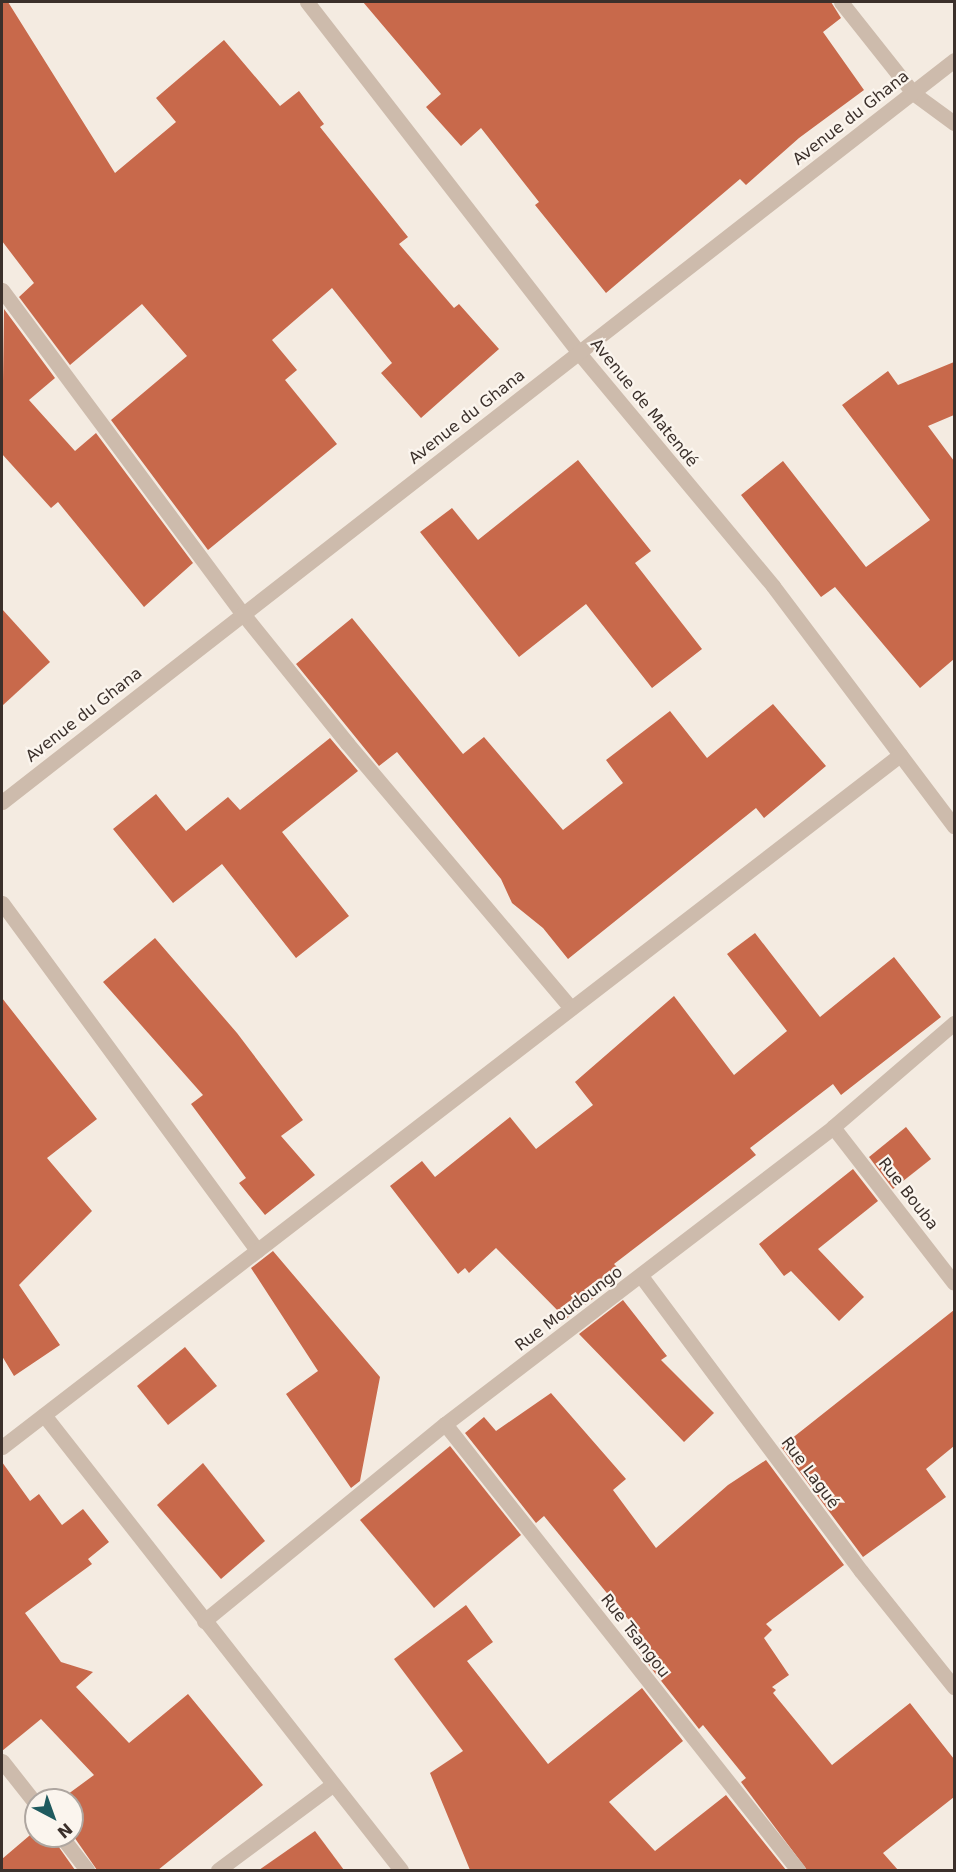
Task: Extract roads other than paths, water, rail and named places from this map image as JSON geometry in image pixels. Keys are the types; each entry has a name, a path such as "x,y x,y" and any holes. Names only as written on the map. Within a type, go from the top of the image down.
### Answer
{"street":[{"name":"Avenue de Matendé","path":"308,2 579,352 773,586 954,826"},
{"path":"841,2 913,93 954,123"},
{"name":"Avenue du Ghana","path":"2,802 954,60"},
{"path":"2,290 243,614 347,743 571,1008"},
{"path":"2,1447 900,755"},
{"path":"2,903 257,1250"},
{"name":"Rue Moudoungo","path":"204,1621 445,1424 833,1127 954,1023"},
{"name":"Rue Bouba","path":"833,1127 954,1283"},
{"name":"Rue Lagué","path":"641,1276 861,1571 954,1687"},
{"path":"44,1415 400,1870"},
{"name":"Rue Tsangou","path":"445,1424 798,1870"},
{"path":"2,1761 24,1789"},
{"path":"218,1870 332,1785"},
{"path":"70,1848 87,1870"}]}
